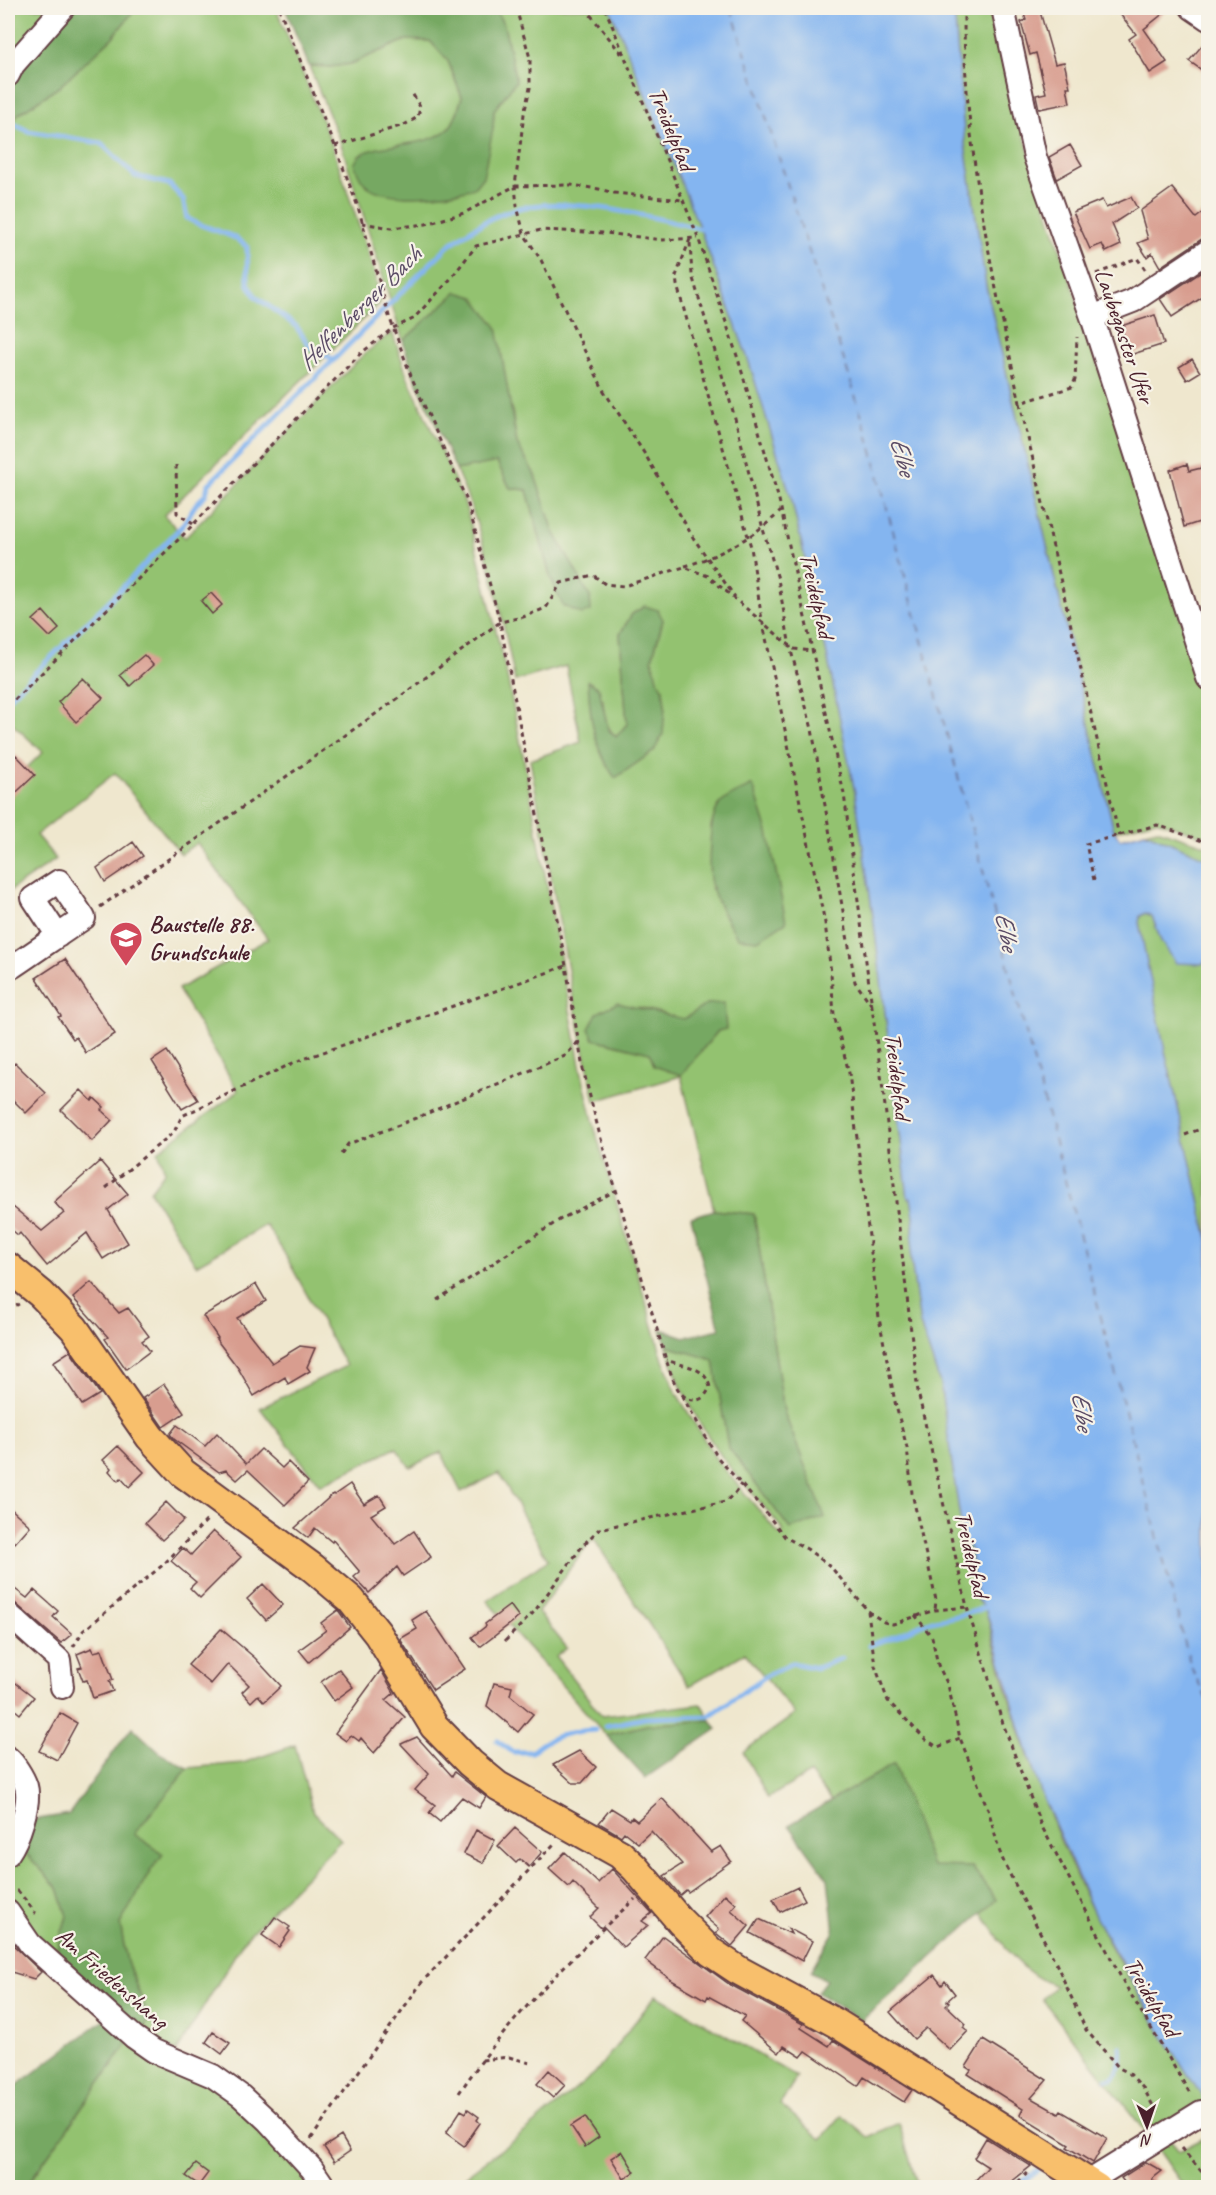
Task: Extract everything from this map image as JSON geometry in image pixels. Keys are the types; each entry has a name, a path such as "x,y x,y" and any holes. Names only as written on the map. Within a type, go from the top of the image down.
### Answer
{"main road":[{"path":"8,1267 42,1294 74,1328 150,1437 183,1473 313,1568 351,1599 378,1634 434,1726 470,1763 498,1786 620,1854 711,1952 738,1970 836,2024 1092,2185"}],"street":[{"path":"8,75 13,65 63,8"},
{"name":"Laubegaster Ufer","path":"1004,8 1035,157 1092,317 1209,678"},
{"path":"1192,8 1209,19"},
{"path":"1092,317 1133,301 1209,251"},
{"path":"8,968 39,949 58,936 84,918 59,881 33,898 58,936"},
{"path":"8,1614 59,1660 62,1687"},
{"path":"8,1758 26,1786 25,1816 14,1847 8,1854"},
{"name":"Am Friedenshang","path":"8,1912 30,1944 118,2024 154,2051 213,2076 241,2096 268,2121 325,2187"},
{"path":"1092,2185 1200,2113"}],"path":[{"path":"279,8 335,146 363,223 389,316 411,376 467,501 500,622 579,1041 600,1132 666,1360 681,1394 718,1458 785,1537 807,1548 830,1566 868,1611 884,1622 893,1624 935,1610 968,1607"},
{"path":"516,8 530,57 530,88 524,114 515,186 524,234 541,260 604,391 708,559 737,601"},
{"path":"585,8 627,61"},
{"name":"Treidelpfad","path":"604,8 698,238 739,362 781,511 813,651 844,794 872,1004 918,1392 968,1607 1001,1718 1040,1823 1124,1983 1200,2113"},
{"path":"964,8 963,55 973,157 996,291 1119,836"},
{"path":"335,146 404,125 418,117 420,107 412,93"},
{"path":"363,223 392,228 426,224 464,213 515,186 571,185 614,193 683,200"},
{"path":"8,706 182,536 192,523 360,354 393,328 413,319 448,282 476,246 541,230 605,233 663,240 698,238"},
{"path":"690,239 692,275 735,418 778,579 790,647 812,729 855,982 872,1004"},
{"path":"690,239 676,276 677,285 748,537 761,614 825,923 834,1015 849,1073 879,1318 895,1402 907,1448 912,1493 936,1600 935,1610"},
{"path":"1078,281 1137,258 1155,286"},
{"path":"1020,403 1072,387 1076,380 1077,335"},
{"path":"176,465 177,513 192,523"},
{"path":"84,918 397,699 500,622 523,617 546,608 561,583 593,575 605,584 624,586 684,567 708,559 763,529 781,511"},
{"path":"684,567 708,576 790,647 813,651"},
{"path":"1094,880 1086,844 1157,825 1209,843"},
{"path":"106,1188 174,1132 182,1116 192,1111 295,1062 566,966"},
{"path":"340,1154 348,1144 565,1056 579,1041"},
{"path":"1185,1135 1209,1126"},
{"path":"438,1300 561,1219 618,1190"},
{"path":"666,1360 700,1370 708,1378 710,1387 706,1395 698,1400 688,1399 681,1394"},
{"path":"505,1641 534,1612 583,1545 599,1529 725,1502 741,1484"},
{"path":"68,1656 83,1631 164,1564 213,1513"},
{"path":"868,1611 875,1666 888,1701 926,1740 938,1748 960,1738"},
{"path":"915,1616 932,1637 938,1665 948,1685 960,1738 989,1812 1005,1865 1055,1960 1086,2030 1119,2068 1129,2073 1144,2089 1168,2133 1209,2179"},
{"path":"296,2152 310,2140 422,1982 572,1826"},
{"path":"459,2093 482,2060 530,2002 576,1953 650,1885"},
{"path":"482,2060 509,2057 530,2063"}],"green space":[{"path":"9,8 57,8 8,67 8,12"},
{"path":"71,8 136,8 112,38 59,87 18,114 8,130 8,88 22,63"},
{"path":"136,8 276,8 332,145 375,274 380,303 164,515 185,538 362,356 392,332 408,378 464,501 471,526 508,681 524,760 581,1070 596,1133 663,1360 677,1394 716,1459 779,1534 784,1532 729,1467 705,1431 682,1389 667,1346 714,1360 728,1447 824,1517 784,1412 754,1214 714,1210 681,1076 595,1101 573,998 530,760 581,742 566,666 515,681 484,547 456,470 497,462 510,488 527,490 550,576 590,597 554,532 534,473 517,444 512,410 457,292 403,341 340,141 309,66 330,67 350,64 406,40 430,41 448,61 462,98 451,125 440,135 419,143 359,156 378,191 406,196 460,192 493,129 494,110 516,81 504,25 494,8 610,8 700,229 748,359 791,497 826,650 855,793 874,923 908,1197 911,1198 914,1216 911,1259 920,1324 940,1383 963,1538 970,1549 977,1600 985,1607 1018,1726 1046,1805 1078,1881 1136,1990 1208,2105 1150,2138 1042,1999 1055,1986 1021,1965 982,1913 996,1900 972,1867 932,1867 894,1764 831,1801 810,1773 768,1798 743,1752 795,1714 745,1653 689,1686 594,1539 538,1612 567,1648 556,1657 602,1716 701,1704 711,1720 647,1725 606,1735 487,1601 548,1560 499,1473 461,1492 441,1452 410,1467 396,1448 320,1485 260,1408 346,1366 283,1251 266,1225 196,1265 150,1191 165,1171 158,1151 238,1091 178,989 268,939 197,843 181,854 115,773 36,835 56,859 8,892 8,786 43,752 8,720 8,130 18,114 59,87 112,38","holes":["645,606 663,620 652,659 657,679 663,689 665,706 654,751 615,778 590,706 603,700 609,729 616,737 627,724 620,634 632,614","728,798 738,938 723,914 711,887 711,826 718,807","707,1004 718,1031 681,1075 654,1066 650,1053 594,1039 639,1007 684,1020"]},
{"path":"285,8 494,8 504,25 516,81 494,110 493,129 483,177 474,188 421,196 379,192 366,185 354,164 359,156 367,151 428,140 440,135 451,125 462,97 448,61 430,41 406,40 350,64 330,67 309,66"},
{"path":"954,8 988,8 1031,159 1205,693 1208,705 1208,838 1156,820 1114,831 986,286 965,144"},
{"path":"457,292 474,297 497,327 517,444 534,473 554,532 590,597 591,611 582,614 563,606 550,576 527,490 510,488 497,462 456,470 413,374 403,341"},
{"path":"645,606 658,610 663,620 652,659 657,679 663,689 665,706 663,734 654,751 615,778 597,743 588,681 599,688 608,729 616,737 627,724 620,634 632,614"},
{"path":"753,785 768,832 786,922 758,940 738,938 714,895 710,881 711,834 718,807 729,797"},
{"path":"1157,829 1208,846 1208,859 1145,832"},
{"path":"1145,913 1152,916 1161,941 1202,964 1208,958 1208,1239 1165,1051 1139,923 1140,916"},
{"path":"617,1003 684,1019 707,1004 724,1003 726,1029 718,1031 681,1075 654,1066 650,1053 594,1039 589,1029 597,1013"},
{"path":"714,1210 754,1214 784,1412 825,1517 790,1529 728,1447 714,1360 667,1346 661,1329 685,1337 720,1329 691,1217"},
{"path":"711,1720 717,1729 645,1778 606,1735 647,1725"},
{"path":"132,1727 161,1754 188,1768 134,1834 163,1854 151,1870 120,1924 127,1962 149,2018 141,2035 54,1958 67,1916 58,1888 21,1848 33,1820 69,1814"},
{"path":"295,1745 313,1812 341,1840 244,1940 177,2051 141,2035 149,2018 127,1962 120,1924 151,1870 163,1854 133,1834 188,1768 243,1763"},
{"path":"894,1764 932,1866 972,1867 996,1900 861,2021 817,1992 826,1980 810,1971 834,1932 828,1879 789,1825"},
{"path":"21,1848 58,1888 67,1916 54,1958 12,1907 8,1893 8,1868"},
{"path":"656,1995 797,2077 780,2104 821,2139 842,2115 868,2137 899,2123 918,2187 458,2188 471,2172 527,2130 595,2073"},
{"path":"105,2019 129,2041 30,2181 89,2187 8,2188 8,2085 16,2086"},
{"path":"129,2041 237,2099 320,2187 162,2187 166,2184 151,2179 96,2187 30,2181"},
{"path":"1208,2136 1208,2187 1184,2187 1155,2145 1168,2138 1179,2151"},
{"path":"151,2179 166,2184 162,2188 96,2187"}],"water":[{"name":"Elbe","path":"610,8 954,8 965,144 986,286 1114,831 1120,839 1145,832 1208,859 1208,958 1202,964 1176,963 1161,941 1152,916 1145,913 1140,916 1139,923 1165,1051 1208,1239 1208,2106 1163,2035 1096,1918 1040,1790 985,1607 977,1600 970,1549 967,1545 964,1548 940,1383 920,1324 911,1259 914,1216 911,1198 908,1198 874,923 855,793 826,650 791,497 748,359 700,229"}],"building":[{"path":"1022,8 1039,8 1055,64 1064,62 1070,87 1067,87 1070,103 1039,109 1036,95 1046,93 1036,53 1030,55 1021,22 1026,20"},
{"path":"1115,8 1170,8 1144,29 1167,62 1150,73 1129,39 1136,34"},
{"path":"1209,37 1209,75 1189,61"},
{"path":"1070,145 1082,165 1057,179 1049,157"},
{"path":"1172,188 1196,218 1209,208 1209,234 1160,267 1152,253 1147,257 1138,243 1148,239 1140,211"},
{"path":"1131,197 1137,208 1112,224 1121,245 1106,252 1102,244 1090,249 1073,212 1102,200 1106,208"},
{"path":"1209,267 1209,293 1172,317 1160,299"},
{"path":"1155,315 1164,344 1130,355 1121,326"},
{"path":"1192,359 1200,372 1187,380 1179,367"},
{"path":"1187,464 1189,471 1209,466 1209,519 1184,527 1170,470"},
{"path":"211,593 222,605 212,614 201,601"},
{"path":"43,611 59,629 50,637 33,620"},
{"path":"144,655 153,665 130,686 120,675"},
{"path":"83,678 103,698 76,722 58,702"},
{"path":"16,755 35,775 8,800 8,763"},
{"path":"133,842 143,856 105,882 97,868"},
{"path":"65,959 115,1034 86,1053 76,1037 73,1039 58,1017 61,1016 36,978"},
{"path":"167,1051 198,1100 182,1109 152,1061"},
{"path":"15,1063 46,1093 26,1113 8,1095 8,1070"},
{"path":"81,1090 92,1101 94,1098 104,1107 101,1110 112,1120 92,1141 61,1110"},
{"path":"100,1161 128,1194 108,1210 128,1243 103,1259 87,1233 47,1266 20,1233 18,1235 8,1227 8,1214 13,1207 42,1231 64,1213 54,1202"},
{"path":"91,1282 119,1313 128,1308 149,1336 142,1341 150,1351 126,1369 105,1339 108,1337 73,1298"},
{"path":"256,1284 266,1301 237,1318 272,1363 300,1346 315,1348 307,1367 310,1371 288,1384 285,1377 254,1396 203,1316"},
{"path":"70,1351 100,1394 82,1405 53,1362"},
{"path":"164,1384 184,1413 163,1427 143,1398"},
{"path":"177,1425 205,1446 217,1433 246,1464 261,1449 282,1468 288,1462 308,1482 285,1505 248,1470 237,1480 226,1470 219,1472 174,1439 170,1434"},
{"path":"118,1446 144,1472 129,1487 121,1478 118,1481 109,1471 111,1468 103,1460"},
{"path":"350,1484 364,1504 379,1495 386,1506 371,1515 395,1544 414,1531 431,1557 403,1576 397,1567 369,1593 354,1577 360,1572 333,1540 332,1542 315,1528 308,1538 295,1528 333,1494"},
{"path":"166,1502 184,1520 162,1540 145,1523"},
{"path":"8,1506 30,1526 15,1543 8,1536"},
{"path":"213,1531 241,1557 200,1598 190,1588 196,1582 171,1561 183,1548 191,1555"},
{"path":"8,1584 27,1598 34,1590 58,1611 53,1617 72,1634 61,1643 8,1597"},
{"path":"263,1584 283,1605 266,1620 247,1599"},
{"path":"510,1605 519,1617 480,1647 472,1637"},
{"path":"338,1610 350,1627 309,1662 299,1650 326,1630 321,1623"},
{"path":"426,1611 465,1669 433,1690 400,1639 417,1629 412,1620"},
{"path":"221,1629 255,1658 281,1686 264,1702 258,1695 251,1702 242,1692 249,1685 228,1664 211,1684 188,1665"},
{"path":"92,1648 94,1652 102,1650 113,1680 109,1681 113,1691 93,1698 87,1680 83,1681 78,1668 82,1667 77,1654"},
{"path":"339,1669 353,1687 334,1701 321,1682"},
{"path":"381,1670 394,1693 386,1700 405,1717 374,1753 361,1738 359,1741 351,1735 346,1741 335,1733"},
{"path":"8,1677 34,1697 20,1714 8,1704"},
{"path":"494,1683 512,1687 510,1695 533,1714 518,1732 487,1706"},
{"path":"60,1713 77,1723 57,1760 39,1751"},
{"path":"417,1737 452,1776 454,1772 486,1797 479,1808 462,1797 440,1822 429,1813 435,1805 415,1790 429,1774 401,1744"},
{"path":"579,1751 596,1767 582,1783 573,1783 553,1765"},
{"path":"662,1798 711,1852 721,1846 731,1861 688,1892 686,1890 680,1895 664,1876 682,1864 651,1831 638,1843 624,1832 621,1836 599,1823 611,1808 630,1820 632,1817 637,1821"},
{"path":"515,1828 542,1852 529,1867 520,1859 516,1863 498,1846"},
{"path":"476,1830 495,1840 483,1863 464,1854"},
{"path":"565,1852 598,1883 612,1869 652,1913 642,1921 648,1925 623,1947 603,1926 601,1928 590,1917 599,1908 573,1882 569,1887 549,1869"},
{"path":"798,1887 805,1900 780,1912 773,1899"},
{"path":"725,1894 736,1904 731,1910 749,1926 732,1946 716,1933 719,1929 705,1917"},
{"path":"275,1917 290,1927 288,1929 290,1931 279,1947 262,1935"},
{"path":"759,1919 791,1934 788,1928 812,1941 802,1961 750,1933"},
{"path":"663,1936 729,1984 803,2024 801,2028 829,2046 833,2040 912,2090 904,2102 864,2077 858,2086 806,2051 801,2057 784,2046 779,2053 741,2021 745,2016 708,1996 706,2000 673,1981 645,1960"},
{"path":"8,1940 41,1972 34,1979 8,1971"},
{"path":"934,1975 942,1985 945,1981 955,1994 946,2005 966,2024 963,2027 968,2031 950,2050 926,2028 914,2039 890,2012"},
{"path":"213,2032 230,2043 222,2054 206,2042"},
{"path":"983,2040 1047,2080 1031,2098 1059,2114 1061,2111 1107,2138 1093,2163 1067,2147 1069,2145 1020,2115 1023,2109 968,2074 971,2070 966,2067"},
{"path":"549,2070 565,2085 553,2098 537,2084"},
{"path":"468,2109 479,2117 477,2120 480,2123 464,2146 446,2133 461,2110 466,2113"},
{"path":"585,2117 599,2137 585,2147 571,2126"},
{"path":"341,2136 350,2151 334,2162 324,2147"},
{"path":"986,2138 1031,2166 1005,2187 969,2187 988,2167 974,2158"},
{"path":"622,2151 635,2172 624,2179 611,2158"},
{"path":"1146,2162 1162,2171 1152,2179 1158,2187 1128,2187 1121,2178"},
{"path":"196,2164 208,2173 199,2185 186,2176"}],"waterway":[{"path":"8,121 28,131 101,143 135,176 169,184 183,199 187,218 234,237 247,247 248,283 256,297 296,326 310,347 334,360"},
{"name":"Helfenberger Bach","path":"8,699 182,526 196,504 206,494 208,485 448,246 463,235 512,210 558,205 609,209 706,230"},
{"path":"869,1646 927,1622 985,1607"},
{"path":"605,1726 645,1718 709,1716 769,1674 792,1663 817,1668 842,1658"},
{"path":"497,1741 513,1752 532,1752 538,1746 561,1735 595,1730"},
{"path":"1107,2079 1113,2079 1118,2072 1120,2047"},
{"path":"1014,2188 1039,2169"}],"ferry route":[{"path":"731,8 866,429 1088,1267 1191,1667 1208,1702"}],"place":[{"name":"Baustelle 88. Grundschule","path":"126,967"}]}
